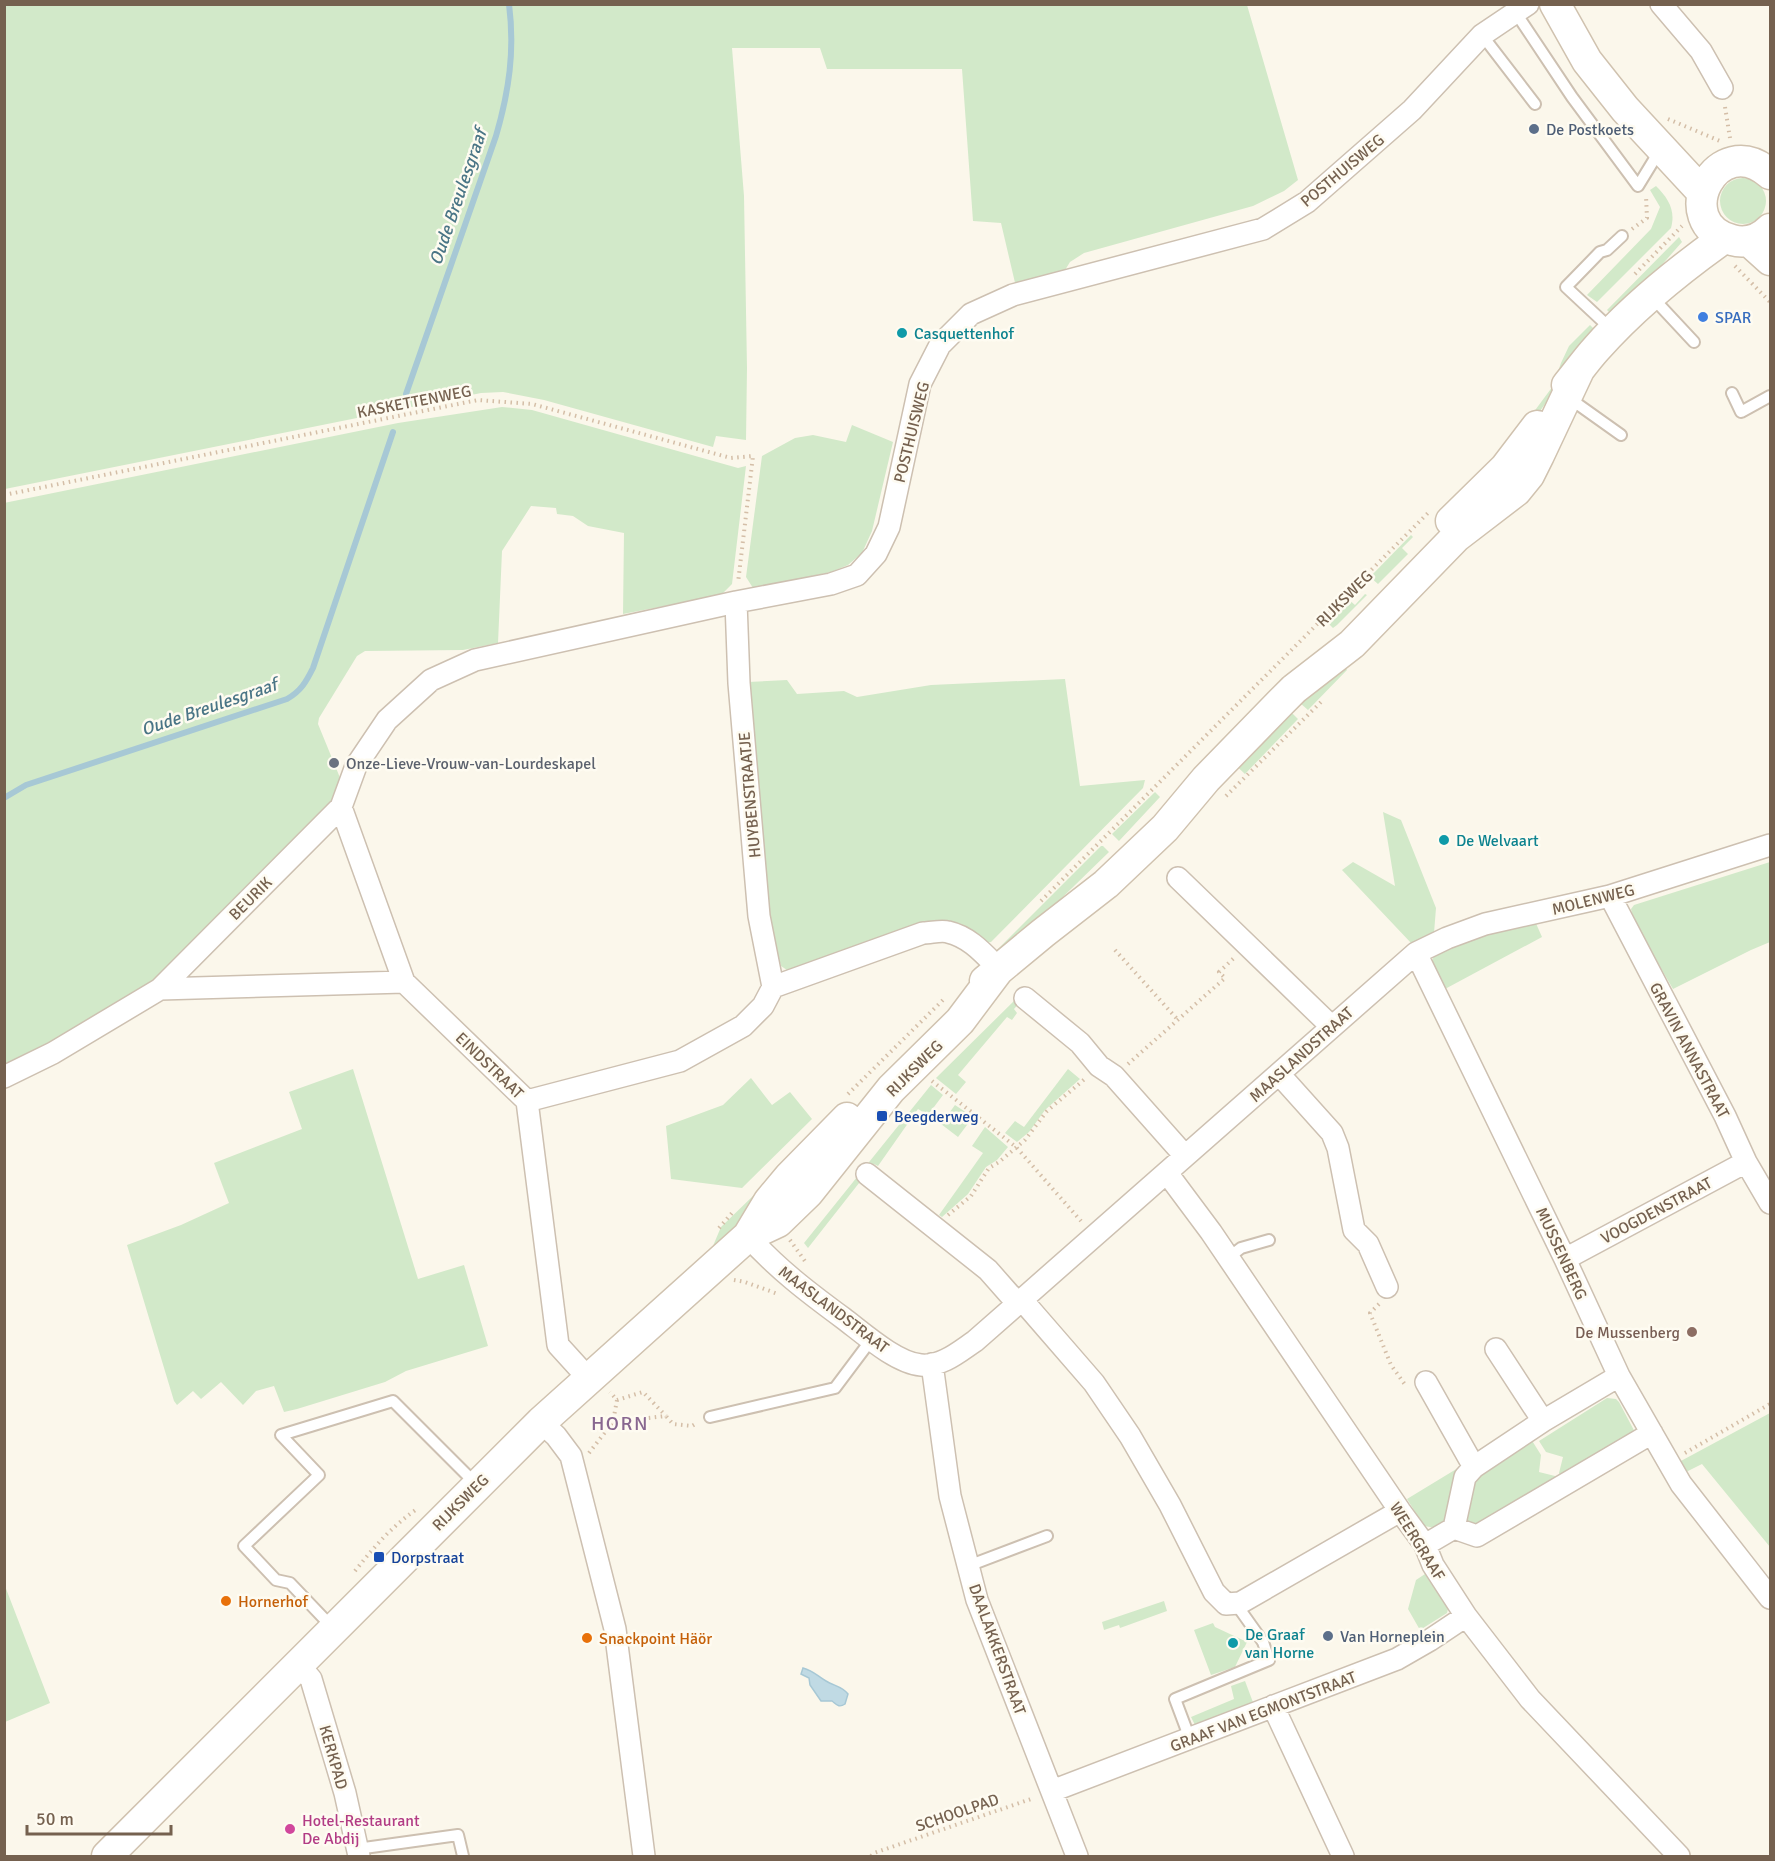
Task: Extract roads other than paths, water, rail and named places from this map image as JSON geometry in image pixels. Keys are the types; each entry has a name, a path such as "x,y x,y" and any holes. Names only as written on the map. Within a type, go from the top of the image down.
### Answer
{"main road":[{"path":"1555,4 1587,61 1625,109 1696,156 1720,154 1733,162 1747,161 1768,168"},
{"path":"1663,133 1730,234"},
{"name":"RIJKSWEG","path":"107,1857 305,1671 333,1628 541,1422 598,1383 748,1236 778,1222 808,1193 891,1089 960,1022 999,969 1040,920 1100,889 1165,828 1206,779 1281,702 1352,644 1461,533 1516,491 1529,475 1539,455 1568,387 1596,348 1634,303 1730,234 1709,178 1720,154"}],"street":[{"path":"1661,4 1701,51 1722,88"},
{"name":"POSTHUISWEG","path":"341,807 356,766 387,720 431,680 475,660 736,602 831,584 857,575 876,554 889,527 920,384 940,345 971,314 1013,295 1263,229 1308,202 1412,110 1482,35 1522,9"},
{"name":"HUYBENSTRAATJE","path":"736,602 739,684 759,916 773,987"},
{"name":"EINDSTRAAT","path":"341,807 404,982 527,1101 558,1345 598,1383"},
{"name":"BEURIK","path":"4,1077 53,1053 160,989 341,807"},
{"name":"MOLENWEG","path":"1416,953 1447,938 1485,924 1610,896 1770,845"},
{"path":"1178,878 1332,1026"},
{"name":"GRAVIN ANNASTRAAT","path":"1610,896 1725,1116 1746,1162 1770,1203"},
{"path":"527,1101 680,1061 743,1026 764,1005 773,987 923,933 946,931 967,940 979,947 999,969"},
{"name":"MAASLANDSTRAAT","path":"748,1236 764,1254 818,1300 893,1354 921,1365 948,1359 975,1341 1020,1302 1416,953"},
{"name":"MUSSENBERG","path":"1416,953 1565,1259 1618,1376 1681,1484 1770,1598"},
{"name":"BEURIK","path":"160,989 404,982"},
{"path":"1025,998 1080,1043 1185,1156"},
{"path":"1279,1074 1332,1133 1338,1148 1354,1230 1368,1244 1388,1287"},
{"name":"VOOGDENSTRAAT","path":"1565,1259 1746,1162"},
{"name":"WEERGRAAF","path":"1167,1173 1425,1545 1433,1565 1466,1616 1530,1699 1679,1857"},
{"path":"867,1174 988,1270 1094,1383 1130,1436 1170,1505 1214,1592 1226,1604 1240,1603 1400,1511"},
{"path":"1496,1349 1543,1421"},
{"name":"DAALAKKERSTRAAT","path":"932,1364 950,1496 977,1600 1077,1857"},
{"path":"1425,1545 1454,1528 1465,1477 1474,1467 1543,1421 1618,1376"},
{"path":"1426,1382 1474,1467"},
{"path":"541,1422 556,1436 571,1456 615,1629 644,1857"},
{"path":"1454,1528 1477,1536 1652,1433"},
{"name":"GRAAF VAN EGMONTSTRAAT","path":"1052,1791 1397,1659 1466,1616"},
{"name":"KERKPAD","path":"305,1671 345,1793 358,1853"},
{"path":"1273,1706 1343,1857"}],"lane":[{"path":"1522,9 1572,97 1638,186 1663,133"},
{"path":"1482,35 1535,104"},
{"path":"1622,236 1607,250 1600,252 1566,286 1634,303 1694,342"},
{"path":"1568,387 1621,435"},
{"path":"1732,393 1741,412 1770,396"},
{"path":"1228,1258 1241,1248 1269,1240"},
{"path":"710,1417 835,1388 871,1340"},
{"path":"333,1628 290,1583 276,1580 244,1546 319,1474 281,1435 393,1401 477,1486"},
{"path":"968,1566 1047,1536"},
{"path":"1190,1739 1175,1699 1269,1660 1263,1642 1236,1604"},
{"path":"358,1853 458,1834 464,1857"}],"water":[{"path":"803,1668 846,1691 848,1694 845,1704 840,1706 832,1701 821,1701 810,1685 809,1678 801,1674"}],"waterway":[{"name":"Oude Breulesgraaf","path":"406,394 501,119 511,55 509,4"},
{"name":"Oude Breulesgraaf","path":"4,798 26,785 287,699 296,693 313,668 393,432"}],"place":[{"name":"De Postkoets","path":"1534,129"},
{"name":"SPAR","path":"1703,317"},
{"name":"Casquettenhof","path":"902,333"},
{"name":"Onze-Lieve-Vrouw-van-Lourdeskapel","path":"334,763"},
{"name":"De Welvaart","path":"1444,840"},
{"name":"Beegderweg","path":"882,1116"},
{"name":"De Mussenberg","path":"1692,1332"},
{"name":"Dorpstraat","path":"379,1557"},
{"name":"Hornerhof","path":"226,1601"},
{"name":"Van Horneplein","path":"1328,1636"},
{"name":"Snackpoint Häör","path":"587,1638"},
{"name":"De Graaf van Horne","path":"1233,1643"},
{"name":"Hotel-Restaurant De Abdij","path":"290,1829"}],"district":[{"name":"HORN","path":"620,1423"}]}
